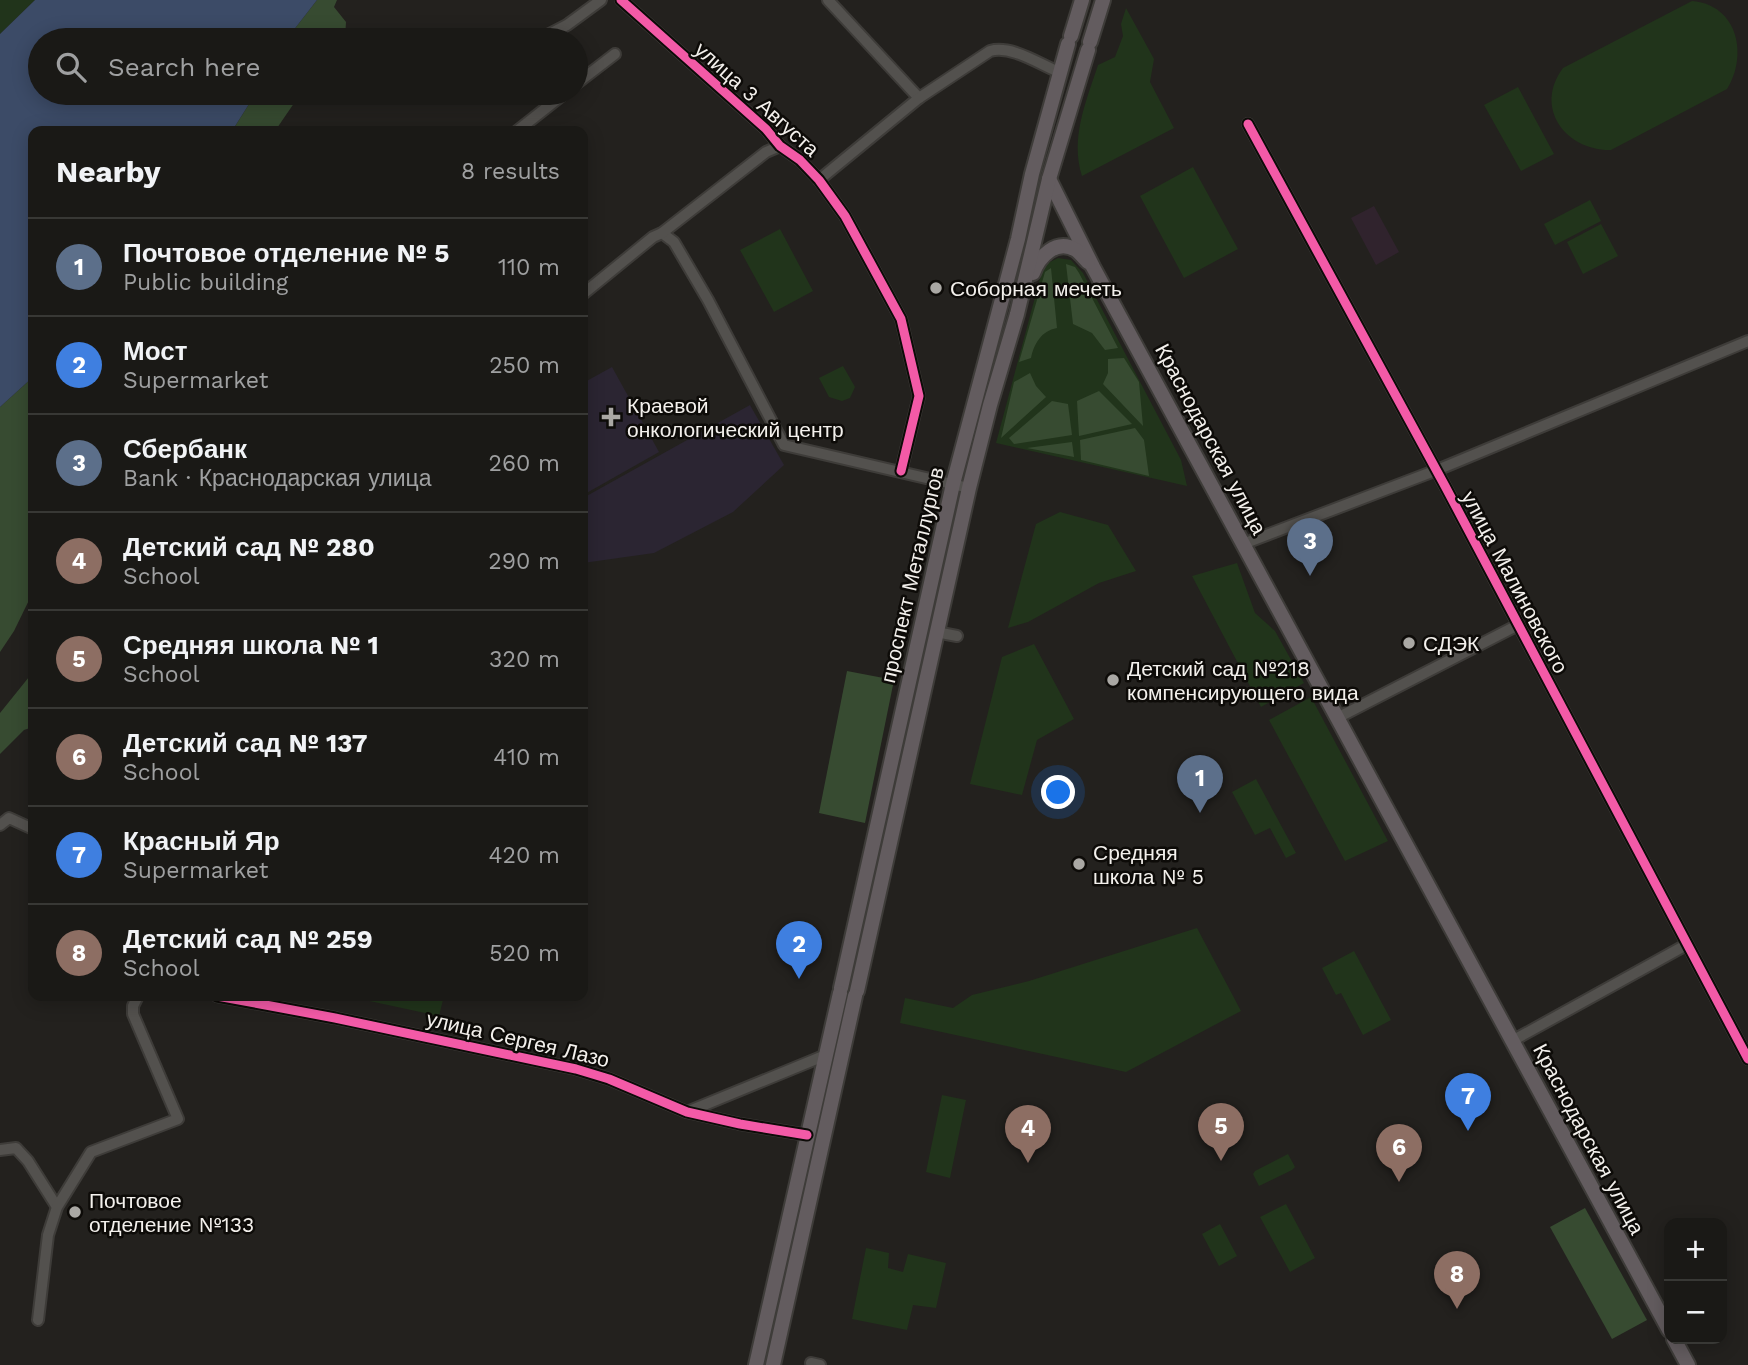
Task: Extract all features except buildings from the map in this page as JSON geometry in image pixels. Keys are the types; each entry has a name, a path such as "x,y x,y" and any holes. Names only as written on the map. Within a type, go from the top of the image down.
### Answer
{"main road":[{"name":"проспект Металлургов","path":"755,1365 953,484 1059,72 1082,0"},
{"name":"проспект Металлургов","path":"773,1365 969,488 1017,314 1049,179 1103,0"},
{"path":"1032,174 1049,179"},
{"name":"Краснодарская улица","path":"1049,179 1093,267 1339,717 1664,1322"},
{"path":"1017,314 1038,260 1047,251 1057,247 1069,247 1077,250 1093,267"},
{"path":"807,1135 823,1136"},
{"path":"1677,1344 1688,1365"}],"street":[{"path":"561,28 601,0"},
{"name":"улица 3 Августа","path":"621,0 766,129 780,146 800,160 820,180 845,216 901,319 911,352 919,396 901,471"},
{"path":"828,0 919,97"},
{"path":"820,180 919,97 990,51 999,49 1059,72"},
{"path":"588,75 615,54"},
{"path":"523,126 550,105"},
{"name":"улица Малиновского","path":"1248,124 1437,470 1748,1059"},
{"path":"588,290 766,152 780,146"},
{"path":"663,233 674,242 708,300 784,445 969,488"},
{"path":"1243,544 1437,470 1748,341"},
{"path":"1339,717 1518,625"},
{"path":"936,632 957,636"},
{"path":"0,825 9,818 28,827"},
{"name":"Краснодарская улица","path":"1512,1041 1686,945"},
{"path":"38,1320 48,1235 57,1207 91,1152 178,1119 134,1014 136,1001"},
{"name":"улица Сергея Лазо","path":"244,1001 335,1017 576,1069 609,1079 687,1112 807,1135"},
{"path":"687,1112 826,1055"},
{"path":"0,1150 16,1148 28,1161 57,1207"}],"shaded area":[{"path":"1374,206 1399,252 1376,265 1351,218"},
{"name":"Краевой онкологический центр","path":"612,367 659,452 588,492 588,380"},
{"path":"750,405 784,465 733,512 654,553 588,562 588,495"}],"green space":[{"path":"0,0 35,0 0,34"},
{"path":"317,0 337,0 334,7 346,22 346,28 295,28"},
{"path":"1692,1 1708,5 1720,12 1735,34 1737,61 1727,89 1611,150 1580,143 1568,135 1553,112 1555,83 1563,68"},
{"path":"1126,8 1154,59 1150,82 1174,128 1082,176 1078,148 1084,106 1098,65 1115,57 1123,36 1121,24"},
{"path":"1518,87 1554,154 1521,171 1484,105"},
{"path":"248,105 293,105 278,126 235,126"},
{"path":"1193,167 1238,249 1184,278 1140,196"},
{"path":"1590,200 1601,221 1555,245 1544,224"},
{"path":"1601,224 1618,256 1583,274 1567,242"},
{"path":"780,229 813,291 774,312 740,250"},
{"path":"1058,258 1071,260 1083,273 1181,460 1187,486 996,443 1042,271 1046,264"},
{"path":"1066,264 1075,267 1079,273 1118,348 1105,350 1092,333 1073,324"},
{"path":"1051,268 1057,328 1039,339 1031,358 1019,362 1045,272"},
{"path":"1124,358 1139,382 1143,426 1103,384 1108,373 1108,359"},
{"path":"843,366 855,387 850,398 842,401 829,397 819,378"},
{"path":"1030,373 1036,386 1046,397 1001,438 1014,382"},
{"path":"28,382 28,602 0,652 0,407"},
{"path":"1099,391 1132,424 1079,436 1077,401"},
{"path":"1052,401 1068,404 1072,435 1014,444 1009,438"},
{"path":"1135,428 1144,440 1149,476 1081,460 1080,440"},
{"path":"1072,442 1074,457 1027,448"},
{"path":"1060,512 1108,525 1136,571 1099,583 1028,622 1008,628 1036,524"},
{"path":"1237,563 1255,613 1275,631 1304,683 1261,707 1192,576"},
{"path":"1034,644 1074,719 1037,740 1022,795 970,784 1002,657"},
{"path":"847,671 894,680 865,823 819,813"},
{"path":"28,678 28,729 0,754 0,713"},
{"path":"1311,697 1388,841 1345,861 1269,720"},
{"path":"1256,779 1296,853 1286,858 1270,828 1255,835 1232,792"},
{"path":"1197,928 1241,1011 1126,1072 900,1023 905,998 953,1008 972,995 1029,981"},
{"path":"1354,951 1391,1020 1363,1035 1341,993 1336,995 1322,968"},
{"path":"369,1001 443,1001 439,1016"},
{"path":"942,1095 966,1100 950,1178 926,1172"},
{"path":"1288,1154 1295,1167 1259,1186 1253,1174 1255,1171"},
{"path":"1286,1204 1315,1258 1290,1272 1260,1217"},
{"path":"1585,1208 1647,1320 1612,1339 1550,1227"},
{"path":"1220,1224 1237,1256 1219,1266 1202,1234"},
{"path":"866,1248 889,1253 888,1268 903,1272 908,1254 946,1263 936,1308 913,1305 907,1330 852,1319"}],"water":[{"path":"35,0 317,0 295,28 28,28 28,105 248,105 235,126 28,126 28,382 0,407 0,34"}],"cycle path":[{"path":"621,0 766,129 780,146 800,160 819,180 845,216 901,319 919,396 901,471"},
{"path":"1248,124 1445,486 1748,1059"},
{"path":"244,1001 576,1069 609,1079 687,1112 807,1135"}],"place":[{"name":"Соборная мечеть","path":"936,288"},
{"name":"Краевой онкологический центр","path":"611,417"},
{"name":"Сбербанк","path":"1310,576"},
{"name":"СДЭК","path":"1409,643"},
{"name":"Детский сад №218 компенсирующего вида","path":"1113,680"},
{"name":"Почтовое отделение № 5","path":"1200,813"},
{"name":"Средняя школа № 5","path":"1079,864"},
{"name":"Мост","path":"799,979"},
{"name":"Красный Яр","path":"1468,1131"},
{"name":"Средняя школа № 1","path":"1221,1161"},
{"name":"Детский сад № 280","path":"1028,1163"},
{"name":"Детский сад № 137","path":"1399,1182"},
{"name":"Почтовое отделение №133","path":"75,1212"},
{"name":"Детский сад № 259","path":"1457,1309"}]}
